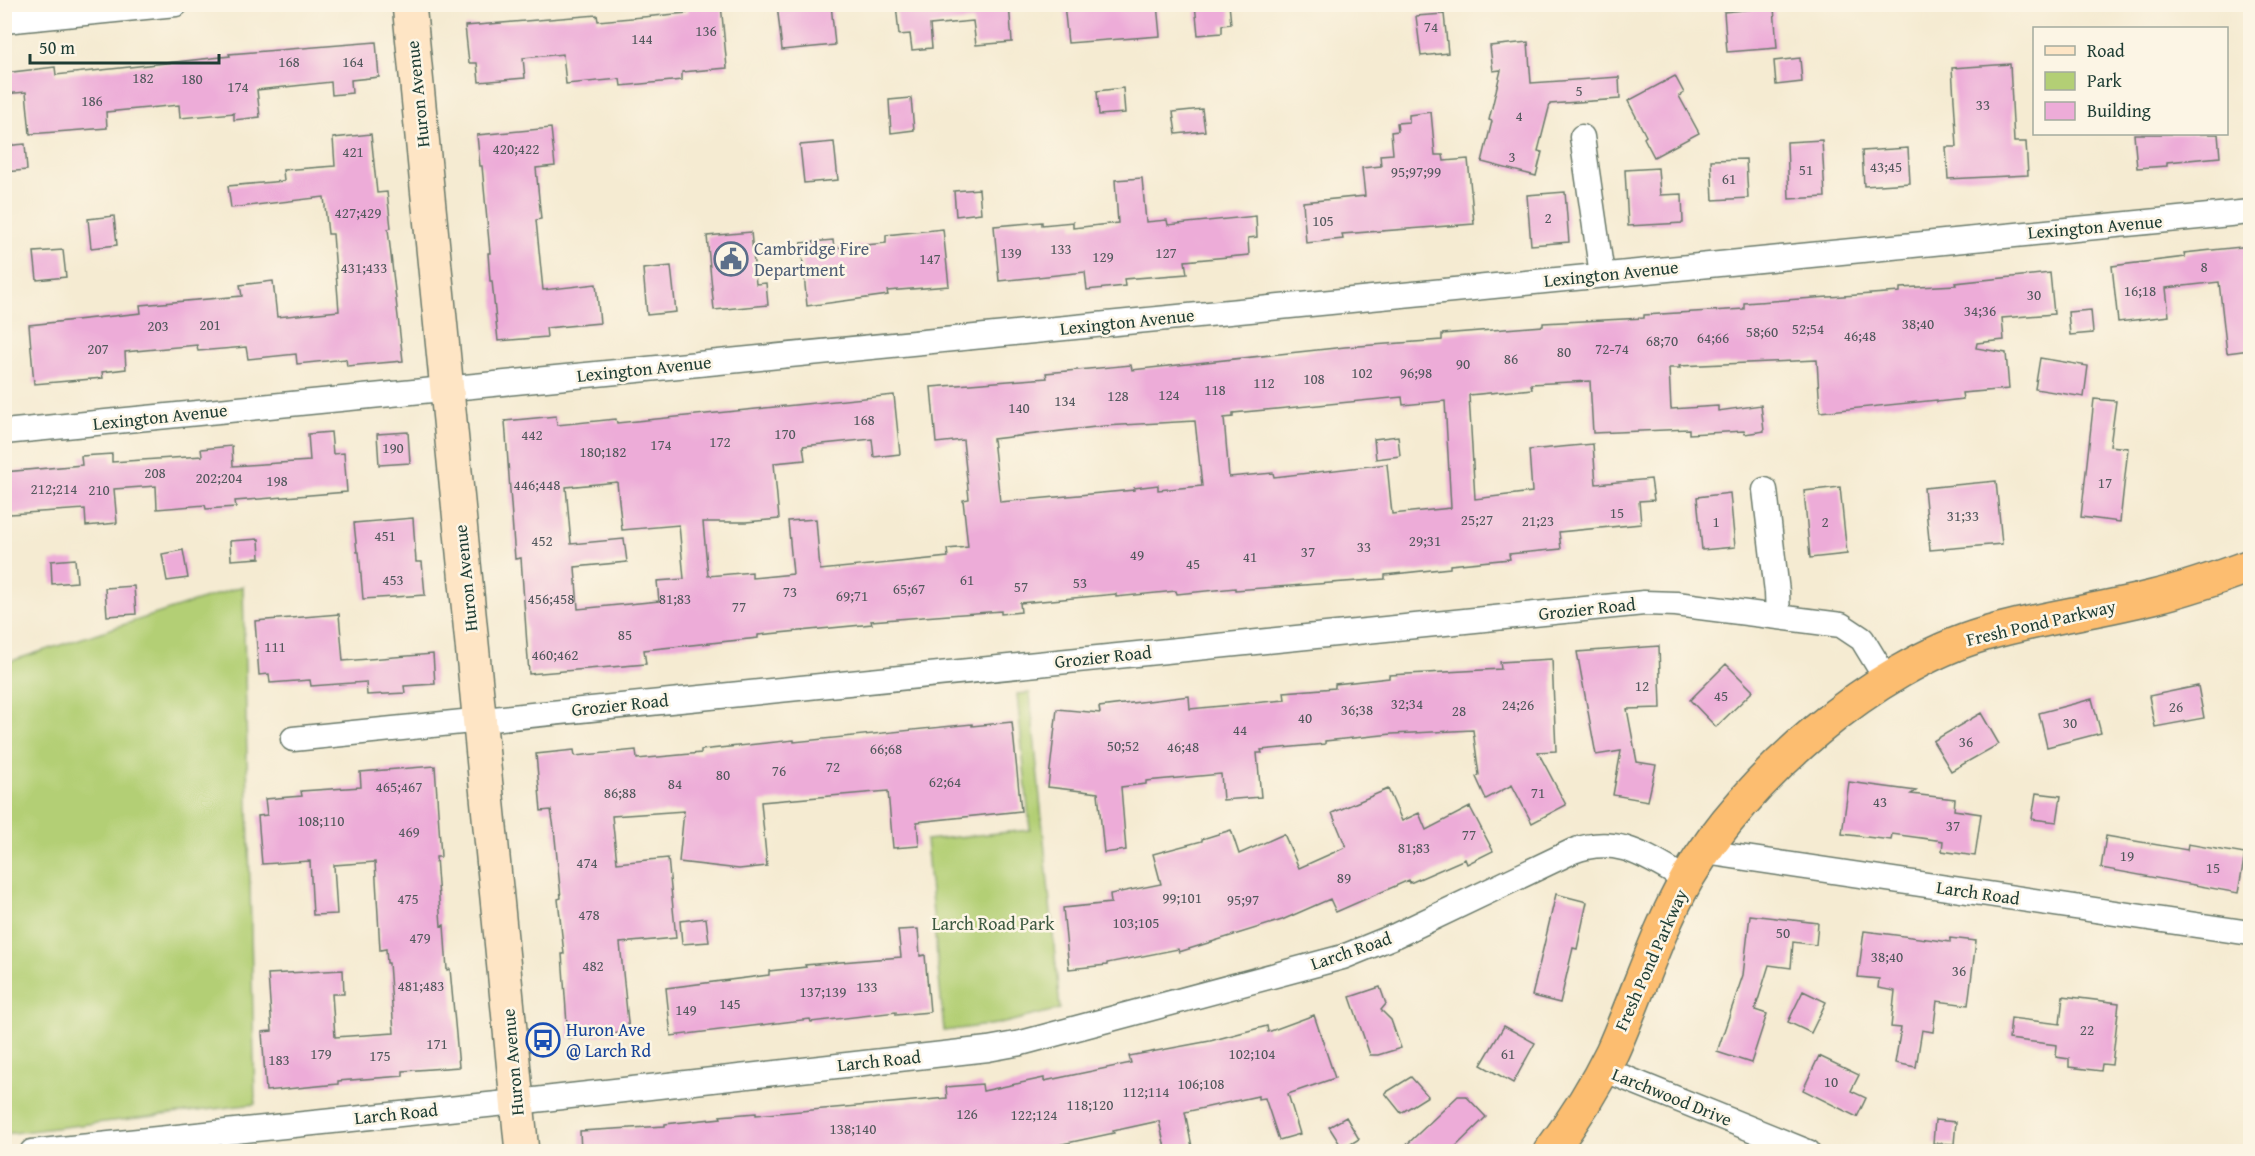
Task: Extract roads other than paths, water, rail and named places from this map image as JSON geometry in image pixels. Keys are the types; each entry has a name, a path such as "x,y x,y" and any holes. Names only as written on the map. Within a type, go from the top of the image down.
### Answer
{"highway":[{"name":"Fresh Pond Parkway","path":"1550,1152 1576,1116 1603,1069 1654,944 1687,880 1705,852 1747,798 1779,763 1827,722 1887,680 1952,645 2042,619 2160,595 2250,566"}],"street":[{"path":"4,21 176,4"},
{"name":"Huron Avenue","path":"409,4 522,1152"},
{"path":"1582,137 1602,275"},
{"name":"Lexington Avenue","path":"4,432 2250,212"},
{"path":"1765,490 1778,617"},
{"name":"Grozier Road","path":"293,739 1644,603 1666,603 1831,623 1848,629 1862,639 1887,680"},
{"name":"Larch Road","path":"32,1152 517,1102 963,1052 1021,1042 1353,953 1397,935 1573,851 1589,846 1607,844 1625,848 1687,880"},
{"name":"Larch Road","path":"1705,852 2250,933"},
{"name":"Larchwood Drive","path":"1603,1069 1808,1152"},
{"path":"1753,1130 1775,1152"}],"place":[{"name":"Cambridge Fire Department","path":"731,259"},
{"name":"Huron Ave @ Larch Rd","path":"543,1040"}],"park label":[{"name":"Larch Road Park","path":"993,924"}]}
